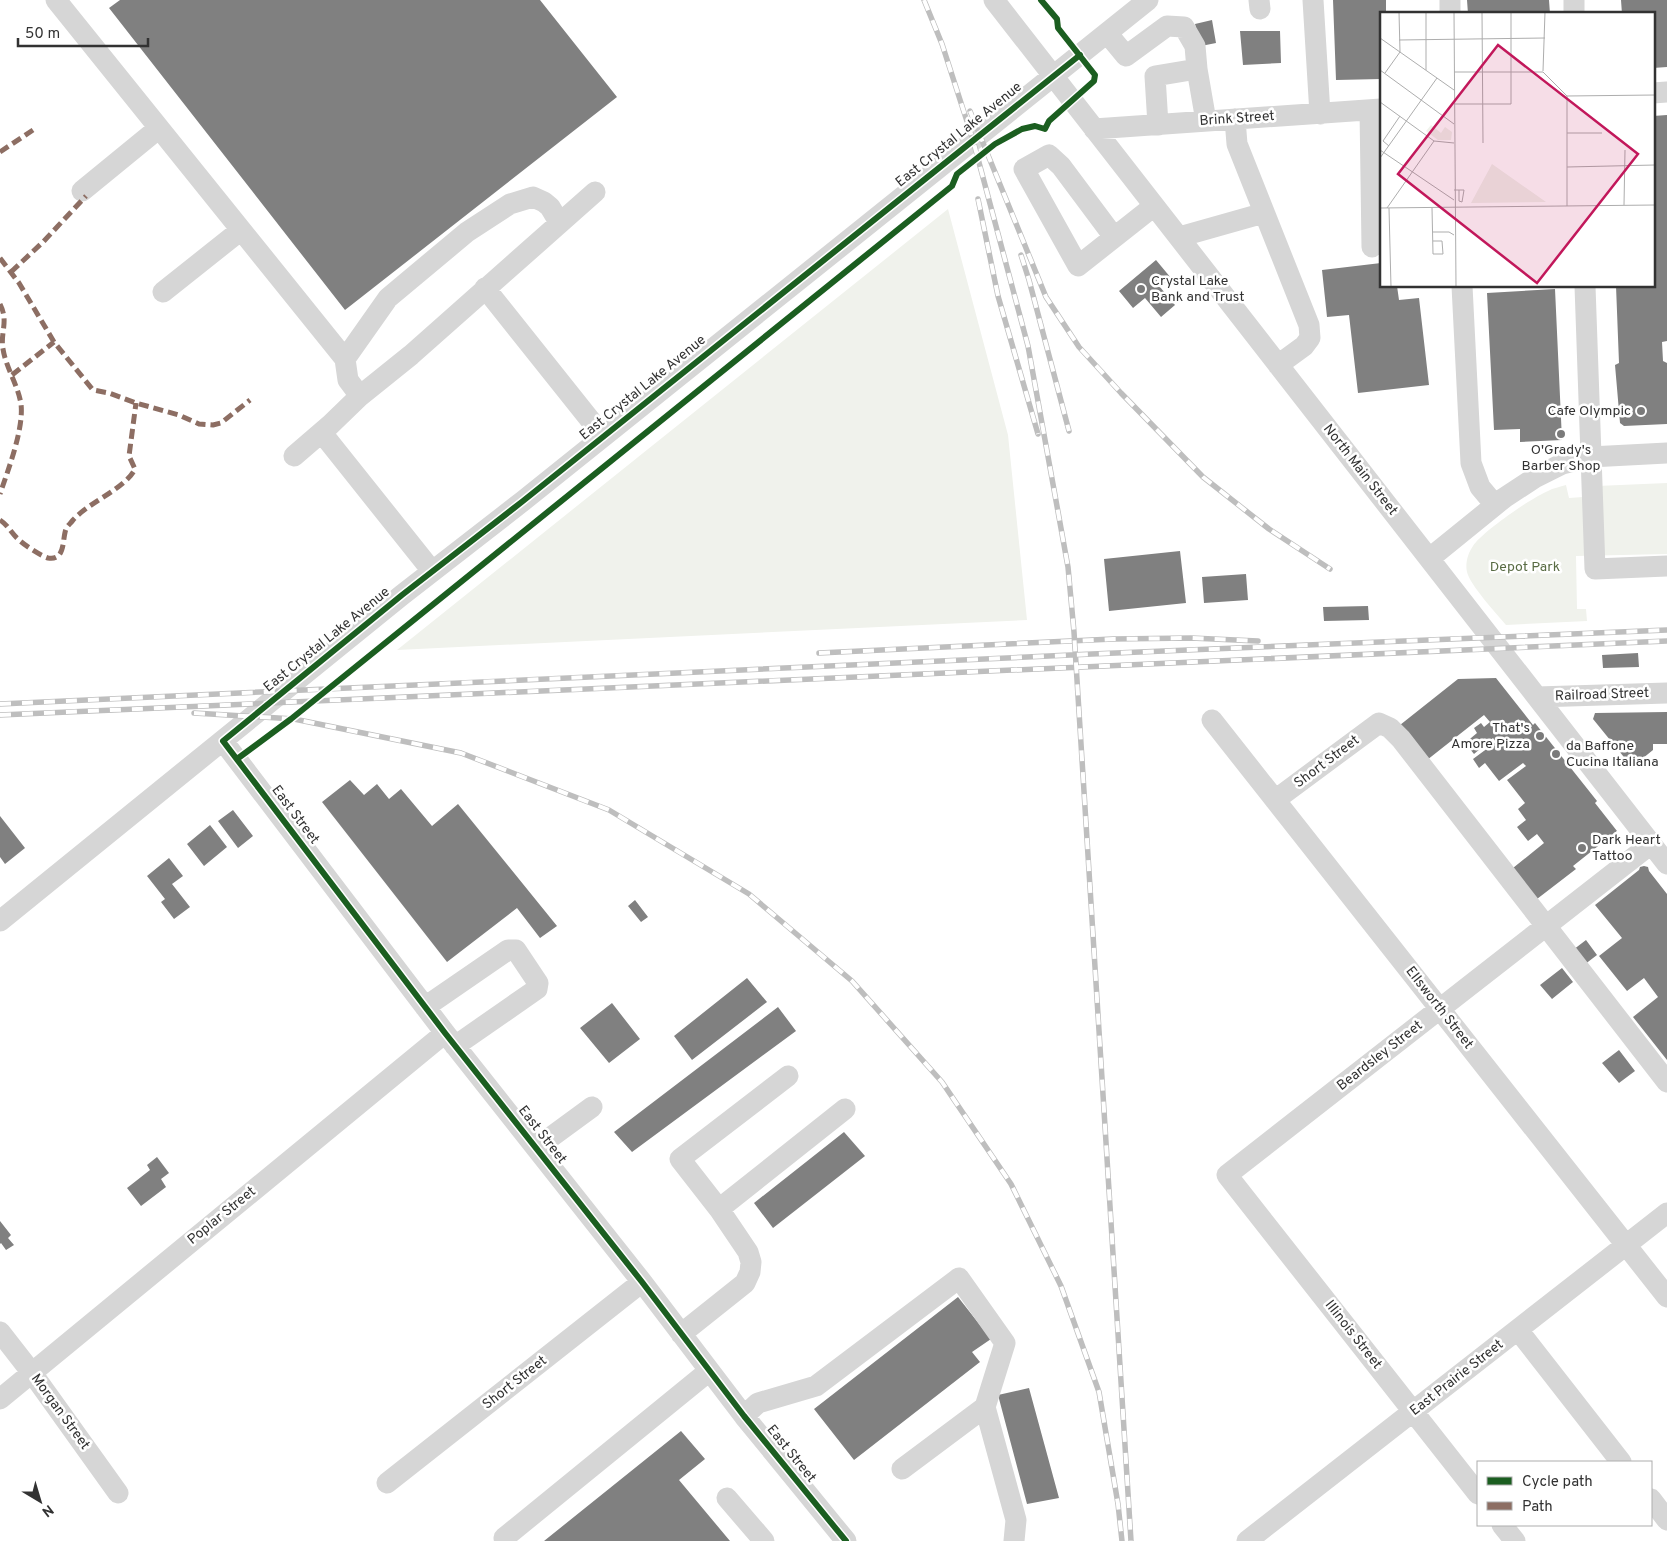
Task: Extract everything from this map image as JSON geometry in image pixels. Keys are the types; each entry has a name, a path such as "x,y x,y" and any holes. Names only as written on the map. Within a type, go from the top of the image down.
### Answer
{"street":[{"path":"56,0 345,359 348,380 360,396"},
{"name":"North Main Street","path":"994,0 1667,864"},
{"path":"1313,0 1320,114"},
{"path":"1145,3 1160,30"},
{"name":"East Crystal Lake Avenue","path":"0,921 432,571 1145,3"},
{"path":"1107,33 1126,56 1167,26 1184,27 1195,46 1197,70 1206,121"},
{"path":"1158,125 1156,76 1197,70"},
{"path":"1654,93 1667,92"},
{"path":"1372,247 1375,110"},
{"name":"Brink Street","path":"1094,129 1375,110"},
{"path":"1235,119 1237,144 1309,325 1310,338 1304,346 1278,365"},
{"path":"82,191 159,128"},
{"path":"1114,238 1061,166 1049,155 1024,170 1078,266 1114,238 1154,206"},
{"path":"294,456 594,192"},
{"path":"345,359 388,298 467,232 510,204 533,197 550,207 559,222"},
{"path":"1179,238 1264,213"},
{"path":"163,292 241,230"},
{"path":"485,288 603,436"},
{"path":"1462,288 1471,463 1480,487 1495,505"},
{"path":"1585,288 1595,569 1667,566"},
{"path":"322,432 432,571"},
{"path":"1430,558 1495,505 1536,477 1562,464 1590,457 1667,453"},
{"name":"Railroad Street","path":"1537,697 1667,693"},
{"name":"Ellsworth Street","path":"1212,720 1667,1297"},
{"name":"Short Street","path":"1276,800 1379,723 1390,728 1401,739 1544,926"},
{"name":"East Street","path":"223,741 450,1040 642,1282 744,1416 846,1541"},
{"name":"Beardsley Street","path":"1227,1176 1651,844"},
{"path":"1544,926 1667,1082"},
{"name":"Poplar Street","path":"0,1399 450,1040 537,989 538,983 516,950 508,950 425,1007"},
{"path":"681,1334 745,1283 750,1272 751,1262 748,1252 719,1209 680,1159 788,1076"},
{"path":"536,1148 592,1107"},
{"path":"719,1209 845,1109"},
{"name":"Illinois Street","path":"1227,1176 1477,1493"},
{"name":"East Prairie Street","path":"1247,1541 1667,1214"},
{"path":"744,1416 758,1403 816,1386 959,1278 1005,1343 985,1407 1016,1520 1014,1541"},
{"name":"Short Street","path":"387,1483 642,1282"},
{"path":"1518,1330 1621,1461"},
{"name":"Morgan Street","path":"0,1332 32,1373 118,1493"},
{"path":"504,1538 709,1370"},
{"path":"902,1469 985,1407"},
{"path":"728,1498 764,1541"},
{"path":"1652,1500 1667,1520"},
{"path":"1503,1526 1515,1541"}],"green space":[{"path":"948,209 1008,435 1027,620 397,650"},
{"name":"Depot Park","path":"1667,483 1667,554 1576,556 1577,609 1586,609 1587,621 1506,625 1469,578 1466,569 1467,558 1478,540 1507,516 1550,490 1566,485 1569,498 1597,496 1597,486"}],"building":[{"path":"120,0 540,0 617,97 345,310 109,8"},
{"path":"1333,0 1386,0 1386,12 1380,12 1380,79 1336,80"},
{"path":"1467,0 1549,0 1550,12 1468,12"},
{"path":"1621,0 1667,0 1667,67 1654,68 1654,12 1622,12"},
{"path":"1212,20 1216,43 1201,46 1195,24"},
{"path":"1240,31 1280,31 1281,63 1243,65"},
{"path":"1667,115 1667,341 1662,342 1663,361 1667,363 1667,424 1624,426 1620,423 1615,365 1619,363 1616,288 1654,288 1654,116"},
{"name":"Crystal Lake Bank and Trust","path":"1156,260 1171,278 1160,287 1175,305 1161,317 1145,298 1133,308 1119,291"},
{"path":"1380,263 1380,288 1397,288 1399,300 1419,298 1429,385 1358,393 1349,315 1327,317 1322,270"},
{"path":"1555,289 1562,440 1520,442 1520,429 1494,430 1487,293"},
{"path":"1180,551 1186,603 1109,611 1104,559"},
{"path":"1246,574 1248,600 1204,603 1202,577"},
{"path":"1368,606 1369,620 1324,621 1323,607"},
{"path":"1638,653 1639,667 1603,668 1602,655"},
{"path":"1496,678 1533,725 1535,723 1597,801 1595,803 1617,831 1573,866 1576,869 1537,899 1513,868 1544,843 1537,834 1528,841 1517,827 1526,820 1518,809 1525,803 1507,780 1526,766 1523,763 1499,781 1485,763 1479,768 1473,759 1496,742 1493,738 1474,754 1465,743 1477,733 1474,728 1481,723 1484,727 1490,722 1484,715 1427,760 1400,725 1458,679"},
{"path":"1667,712 1667,744 1653,744 1653,750 1632,767 1593,719 1595,713"},
{"path":"350,780 364,795 377,784 389,799 401,789 432,826 458,804 557,926 540,938 517,908 447,962 322,802"},
{"path":"233,810 253,836 238,848 218,821"},
{"path":"0,816 25,848 5,864 0,857"},
{"path":"210,825 227,847 204,866 187,844"},
{"path":"169,858 183,876 172,884 190,907 174,919 161,902 165,899 147,876"},
{"path":"1640,867 1648,867 1667,894 1667,1060 1633,1017 1658,997 1644,978 1627,991 1599,956 1622,938 1595,905 1639,870"},
{"path":"635,900 648,917 641,922 628,906"},
{"path":"1586,940 1597,955 1580,968 1569,953"},
{"path":"1562,968 1573,982 1552,999 1540,985"},
{"path":"747,978 767,1002 692,1060 674,1036"},
{"path":"612,1003 640,1039 609,1063 580,1028"},
{"path":"778,1007 796,1031 632,1152 614,1132"},
{"path":"1619,1050 1635,1071 1619,1083 1602,1063"},
{"path":"844,1132 865,1156 773,1228 754,1203"},
{"path":"157,1157 169,1173 161,1179 166,1187 141,1206 127,1188 150,1170 147,1165"},
{"path":"0,1221 11,1235 8,1238 14,1245 6,1250 0,1244"},
{"path":"958,1297 991,1339 972,1352 980,1362 854,1460 814,1409"},
{"path":"1029,1388 1059,1498 1027,1504 998,1395"},
{"path":"681,1431 705,1459 679,1480 730,1541 544,1541"}],"railway":[{"path":"924,0 942,44 973,140 1028,346 1068,567 1074,632 1131,1541"},
{"path":"970,111 1046,297 1079,347 1203,477 1269,529 1330,569"},
{"path":"978,199 998,296 1038,434"},
{"path":"1021,255 1069,431"},
{"path":"0,704 1092,654 1667,630"},
{"path":"819,653 1113,639 1191,638 1258,641"},
{"path":"0,715 1667,641"},
{"path":"194,713 294,719 461,753 609,810 749,894 852,981 942,1082 1011,1184 1061,1286 1099,1392 1118,1504 1122,1541"}],"marked path":[{"path":"0,152 33,130"},
{"path":"11,272 43,242 86,196"},
{"path":"0,258 19,283 54,342 93,390 109,393 179,415 199,424 213,425 221,423 250,400"},
{"path":"0,304 4,316 3,349 21,404 20,425 15,449 0,494"},
{"path":"12,375 54,342"},
{"path":"0,520 18,539 41,555 48,558 58,556 61,553 66,529 73,520 88,507 123,483 135,469 129,456 136,403"}],"cycle path":[{"path":"237,759 291,719 952,186 957,174 995,144 1022,129 1035,126 1045,129 1049,121 1094,81 1095,75 1058,28 1057,19 1041,0"},
{"path":"846,1541 744,1416 642,1282 445,1033 223,741 402,595 523,501 1080,55"}],"place":[{"name":"Crystal Lake Bank and Trust","path":"1141,289"},
{"name":"Cafe Olympic","path":"1641,411"},
{"name":"O'Grady's Barber Shop","path":"1561,434"},
{"name":"That's Amore Pizza","path":"1540,736"},
{"name":"da Baffone Cucina Italiana","path":"1556,754"},
{"name":"Dark Heart Tattoo","path":"1582,848"}]}
